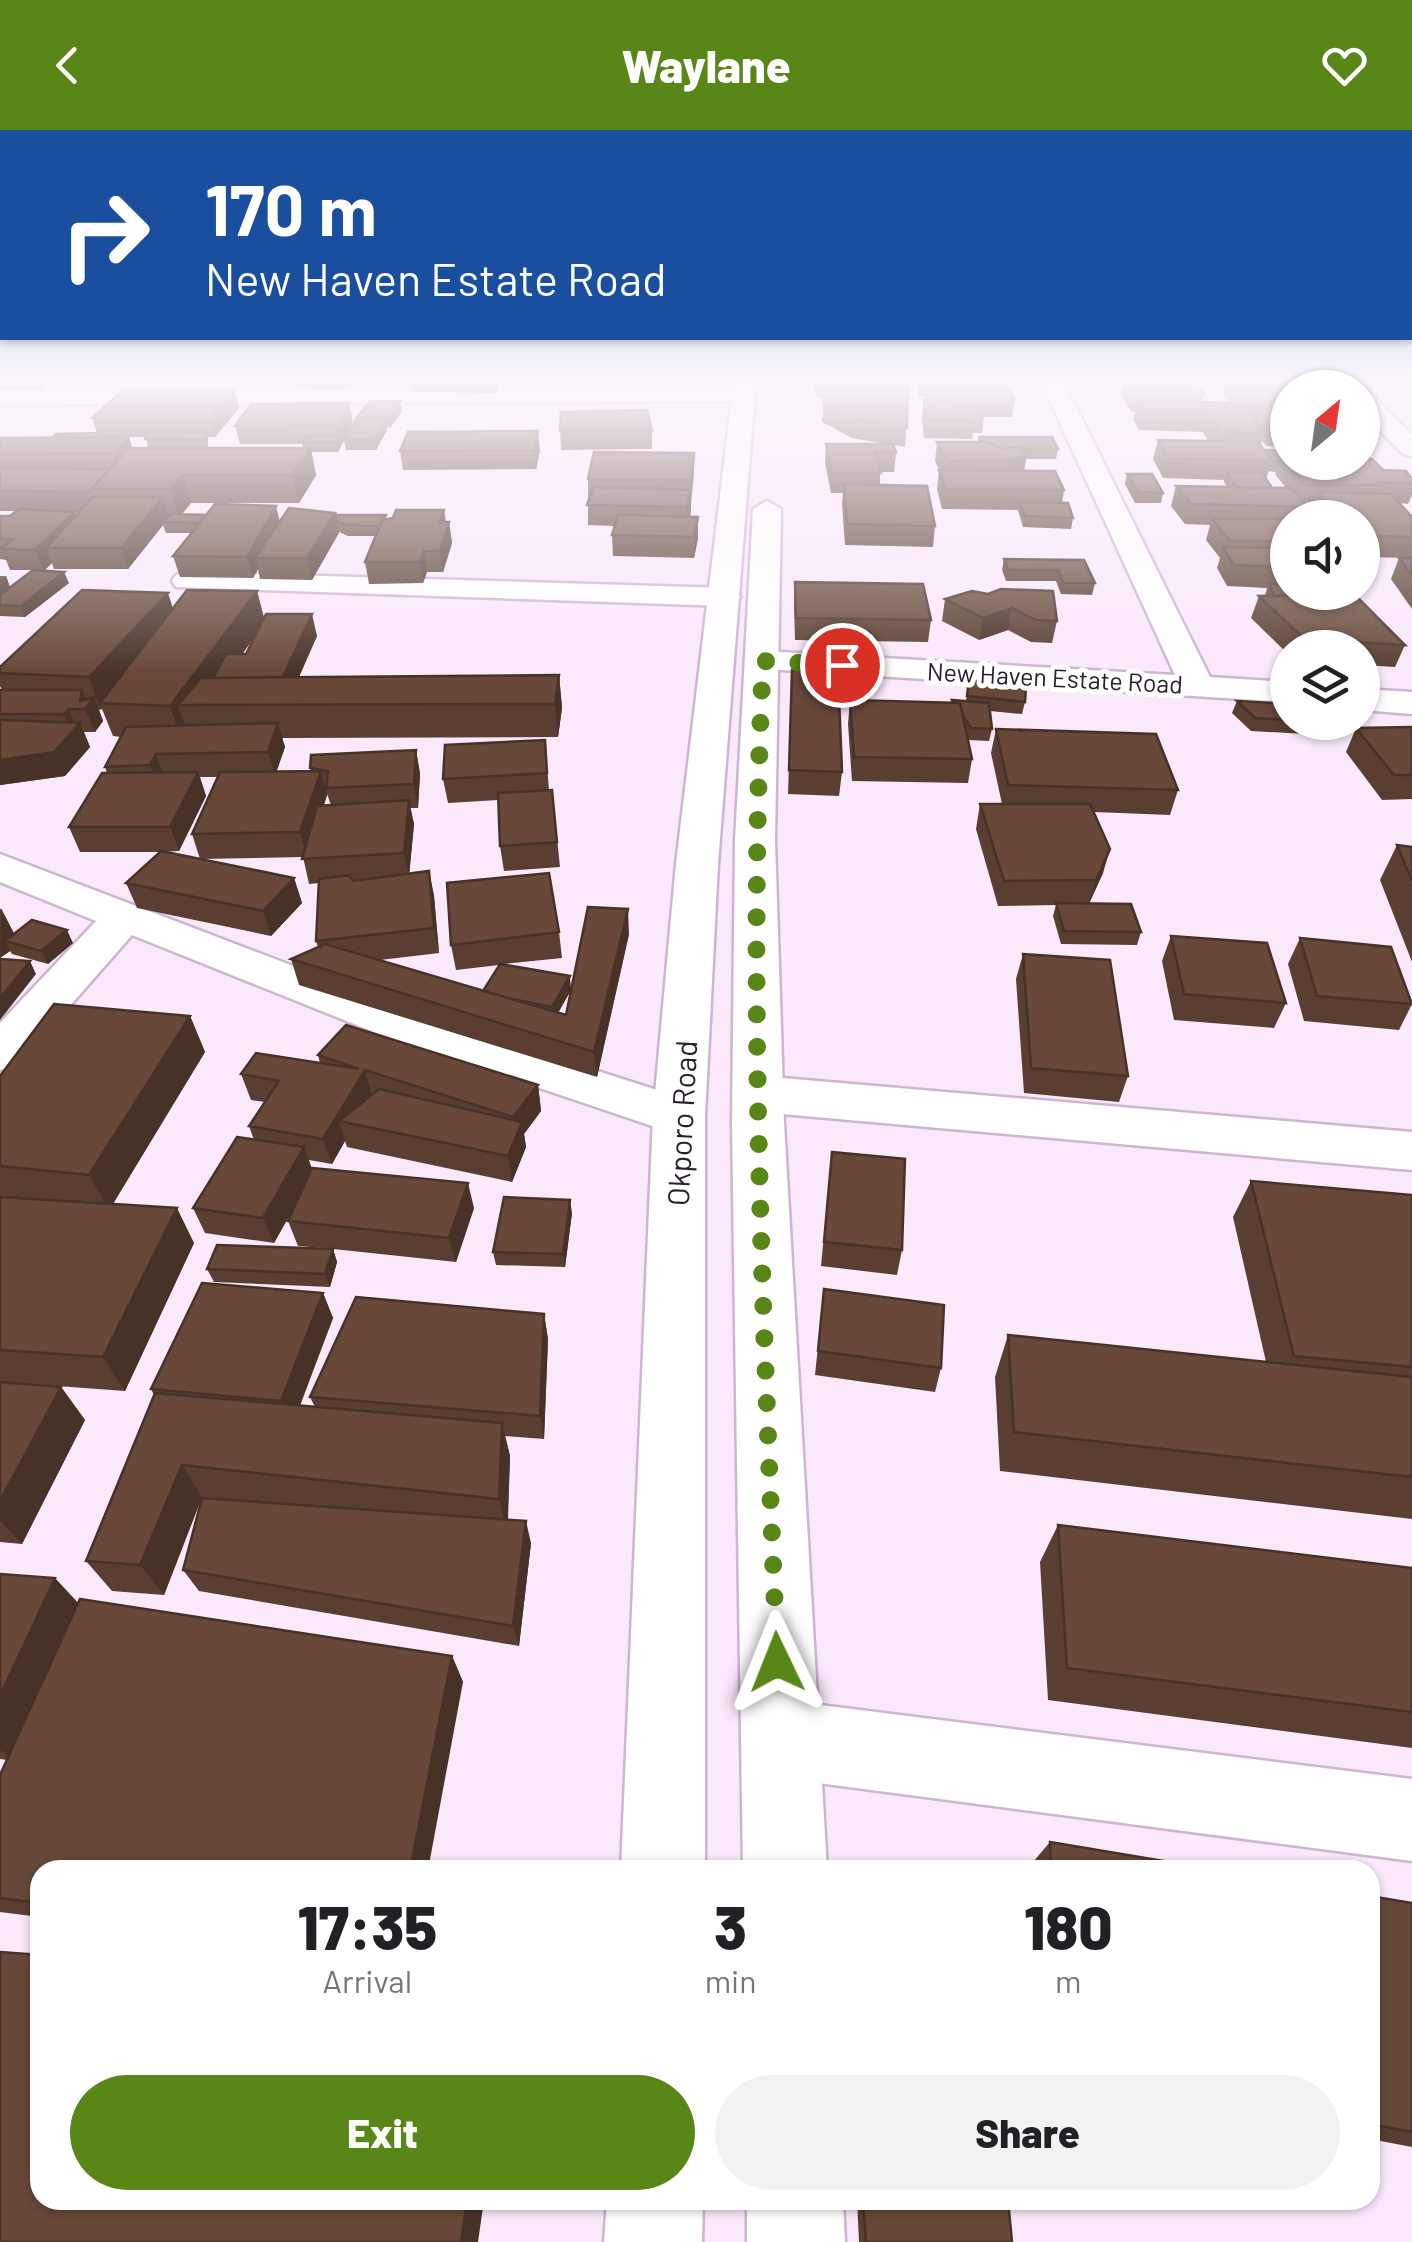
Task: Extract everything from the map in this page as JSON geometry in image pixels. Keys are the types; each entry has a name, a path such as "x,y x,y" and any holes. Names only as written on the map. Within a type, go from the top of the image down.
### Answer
{"street":[{"name":"Okporo Road","path":"663,1860 679,1116 697,864 725,597 742,478"},
{"path":"758,478 763,661 755,840 758,1094 784,1860"},
{"path":"1098,478 1196,684"},
{"path":"187,580 725,597"},
{"name":"New Haven Estate Road","path":"763,661 1270,690"},
{"path":"1380,700 1412,703"},
{"path":"0,867 391,1020 679,1116"},
{"path":"0,1053 124,917"},
{"path":"758,1094 1412,1151"},
{"path":"780,1739 1412,1820"},
{"path":"654,2210 654,2242"},
{"path":"795,2210 796,2242"}],"building":[{"path":"0,478 102,478 89,492 0,491"},
{"path":"102,478 181,478 171,489 91,489"},
{"path":"588,478 692,478 692,480"},
{"path":"941,478 1058,478 1064,490 945,489"},
{"path":"1129,478 1154,478 1163,493 1138,492"},
{"path":"1230,478 1265,478 1272,488 1236,487"},
{"path":"1412,479 1412,484 1377,482 1379,485 1305,485 1301,480"},
{"path":"844,484 927,486 935,526 847,524"},
{"path":"1176,486 1292,488 1301,500 1270,500 1270,506 1191,504"},
{"path":"593,487 691,490 687,507 587,505"},
{"path":"1318,492 1391,494 1412,517 1412,537 1380,536 1380,500 1324,500"},
{"path":"93,497 163,497 121,548 46,548"},
{"path":"1019,502 1068,503 1073,518 1025,516"},
{"path":"215,504 276,506 247,557 173,556"},
{"path":"289,508 335,513 307,558 255,558"},
{"path":"19,509 75,512 35,550 1,549 13,539 0,539 0,516 10,516"},
{"path":"396,510 444,510 440,522 449,522 440,551 424,551 420,562 365,562 382,520 393,518"},
{"path":"171,514 206,515 199,523 162,522"},
{"path":"335,515 386,515 380,526 345,525 337,522"},
{"path":"618,515 698,517 694,537 612,535"},
{"path":"1212,519 1270,519 1270,541 1230,541"},
{"path":"1223,547 1270,548 1270,566 1234,565"},
{"path":"1399,558 1412,558 1412,575"},
{"path":"1004,559 1084,560 1095,583 1064,583 1058,570 1008,570"},
{"path":"33,570 64,572 21,606 0,605 0,595"},
{"path":"795,582 923,584 931,620 796,618"},
{"path":"1001,589 1053,591 1057,621 1036,620 1012,608 983,618 945,599 972,591 988,594"},
{"path":"82,590 168,593 89,677 0,673 0,667"},
{"path":"187,590 257,591 170,706 100,703"},
{"path":"1274,610 1370,610 1405,645 1380,644 1380,630 1295,630"},
{"path":"266,614 312,614 283,677 213,678 226,654 246,654"},
{"path":"792,670 838,671 842,772 789,770"},
{"path":"559,675 555,704 178,705 201,678"},
{"path":"969,680 1026,686 1025,702 967,696"},
{"path":"1,690 82,690 80,701 94,697 85,709 69,709 64,714 0,714"},
{"path":"850,700 960,703 972,759 854,757"},
{"path":"952,700 989,703 992,729 971,728 960,703"},
{"path":"1237,701 1270,703 1270,719 1255,718"},
{"path":"0,720 80,723 54,752 0,760"},
{"path":"278,723 268,752 156,754 150,765 105,767 126,727"},
{"path":"1412,727 1412,775 1394,775 1366,740 1380,740 1380,728"},
{"path":"996,729 1156,734 1178,790 1008,785"},
{"path":"545,740 547,773 443,779 445,745"},
{"path":"416,750 414,784 326,788 328,771 310,768 311,755"},
{"path":"321,771 300,832 192,834 220,772"},
{"path":"198,772 170,827 69,827 102,773"},
{"path":"552,790 557,842 500,846 498,793"},
{"path":"409,800 404,853 302,859 317,806"},
{"path":"980,804 1090,804 1110,849 1096,880 1004,881"},
{"path":"1397,845 1412,847 1412,881"},
{"path":"161,851 294,878 263,911 126,883"},
{"path":"429,871 434,928 316,941 319,879 349,875 353,881"},
{"path":"549,873 559,932 451,945 447,883"},
{"path":"1056,903 1131,904 1141,932 1064,931"},
{"path":"588,907 628,909 594,1052 291,959 325,944 566,1015"},
{"path":"32,920 67,930 41,951 5,941"},
{"path":"1171,936 1267,943 1286,1003 1184,994"},
{"path":"1300,938 1391,947 1412,1004 1317,996"},
{"path":"1023,954 1110,960 1128,1076 1031,1068"},
{"path":"0,959 30,961 0,998"},
{"path":"500,964 570,976 552,1007 483,991"},
{"path":"54,1004 190,1016 89,1175 0,1166 0,1076"},
{"path":"346,1025 538,1085 513,1117 365,1070 323,1139 249,1126 279,1081 241,1074 256,1053 359,1069 318,1055"},
{"path":"379,1089 522,1122 508,1156 339,1121"},
{"path":"237,1137 304,1147 263,1218 193,1208"},
{"path":"832,1152 905,1159 902,1250 824,1242"},
{"path":"312,1168 468,1183 449,1238 288,1221"},
{"path":"1251,1181 1412,1195 1412,1367 1294,1356"},
{"path":"0,1197 177,1208 103,1357 0,1350"},
{"path":"504,1197 570,1200 563,1254 493,1252"},
{"path":"217,1245 333,1249 325,1274 207,1269"},
{"path":"202,1283 323,1293 281,1401 151,1389"},
{"path":"824,1289 944,1305 941,1368 818,1351"},
{"path":"356,1297 544,1314 540,1416 310,1397"},
{"path":"1008,1335 1412,1377 1412,1477 1014,1432"},
{"path":"0,1382 61,1387 0,1501"},
{"path":"155,1393 502,1423 499,1499 182,1465 140,1565 86,1561"},
{"path":"202,1498 526,1521 513,1626 183,1570"},
{"path":"1058,1525 1412,1568 1412,1712 1067,1668"},
{"path":"0,1574 55,1578 0,1696"},
{"path":"80,1599 452,1656 412,1860 30,1860 30,1902 0,1898 0,1775"},
{"path":"1050,1842 1157,1860 1051,1860"},
{"path":"1380,1898 1412,1903 1412,2132 1380,2126"},
{"path":"0,1952 30,1954 30,2210 466,2210 461,2242 0,2242"},
{"path":"864,2210 1009,2210 1012,2242 866,2242"}],"route":[{"path":"777,1662 758,1123 755,840 763,661 842,665"}]}
